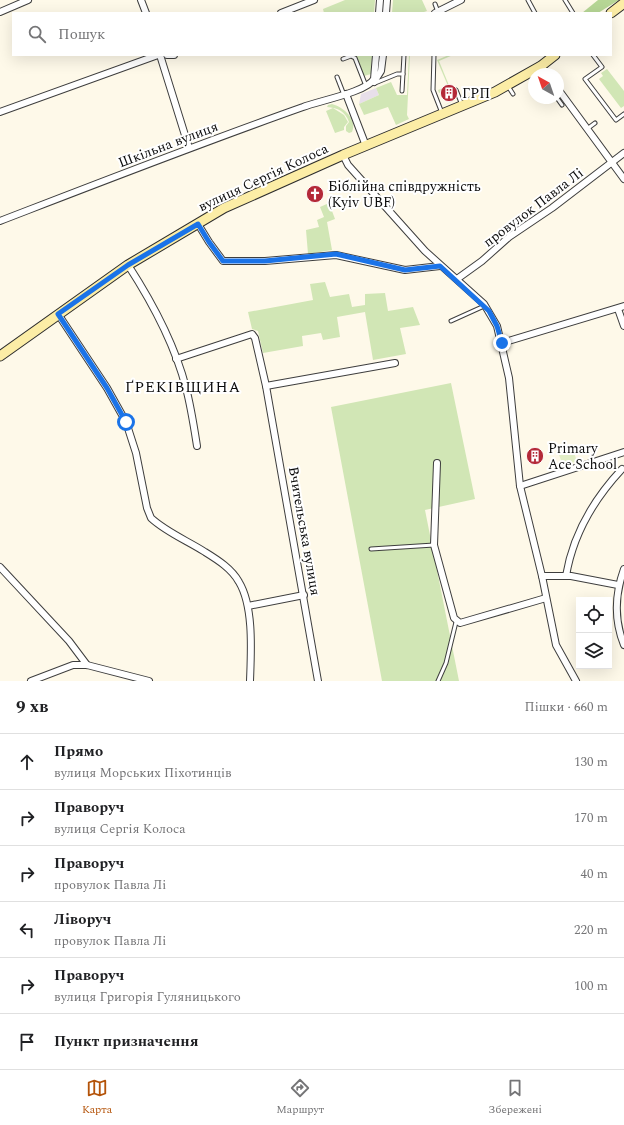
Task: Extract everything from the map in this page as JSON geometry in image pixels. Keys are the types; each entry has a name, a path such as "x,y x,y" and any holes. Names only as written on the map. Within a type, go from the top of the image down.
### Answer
{"street":[{"path":"0,12 28,0"},
{"path":"141,0 146,12"},
{"path":"284,12 314,0"},
{"path":"379,12 380,0"},
{"path":"386,12 387,0"},
{"path":"437,12 461,0"},
{"path":"612,12 620,3"},
{"path":"0,112 156,56"},
{"path":"159,56 189,148"},
{"path":"367,86 374,79 376,56"},
{"path":"367,86 379,76 383,56"},
{"name":"вулиця Сергія Колоса","path":"545,68 554,56"},
{"name":"вулиця Сергія Колоса","path":"0,356 128,265 224,208 343,155 463,107 528,77"},
{"name":"Шкільна вулиця","path":"0,221 189,148 320,100 345,95 367,86"},
{"path":"345,95 366,146"},
{"path":"564,99 624,179"},
{"name":"провулок Павла Лі","path":"457,279 482,261 509,237 552,208 624,153"},
{"path":"343,155 348,165 424,251 484,304 497,326 509,378 520,486 542,576 556,645 576,681"},
{"path":"198,224 223,261 265,261 336,254 405,270 440,266"},
{"path":"128,265 158,316 176,359 186,388 197,446"},
{"path":"502,343 621,308 624,326"},
{"path":"58,314 104,382 126,422 136,453 147,508 151,518 207,553 232,572 240,582 248,606 251,651 250,681"},
{"name":"Вчительська вулиця","path":"176,359 252,334 256,338 304,595 318,681"},
{"path":"266,386 395,363"},
{"path":"520,486 624,452"},
{"path":"437,463 434,545 456,622 460,623 546,598"},
{"path":"566,576 573,549 587,514 596,500 622,469"},
{"path":"0,567 69,641 87,665"},
{"path":"624,569 618,585 616,603 618,621 624,645"},
{"path":"542,576 566,576 618,585"},
{"path":"248,606 304,595"},
{"path":"31,681 73,665 87,665 149,681"}],"lane":[{"path":"528,0 534,12"},
{"path":"565,0 571,12"},
{"path":"435,4 437,12"},
{"path":"343,59 351,56 355,58 367,86 397,74 403,74"},
{"path":"402,91 404,56"},
{"path":"434,56 433,90 443,115"},
{"path":"594,56 602,67 585,79 608,113 616,120 624,114"},
{"path":"337,77 345,95"},
{"path":"508,86 513,94"},
{"path":"456,90 463,107"},
{"path":"587,129 595,123"},
{"path":"451,321 482,307 484,304"},
{"path":"371,549 434,545"},
{"path":"438,681 446,663 456,622"}],"shaded area":[{"path":"376,88 379,95 359,104 361,94"}],"green space":[{"path":"345,0 375,0 374,12 324,12 323,9"},
{"path":"393,0 422,0 427,11 424,12 392,12"},
{"path":"598,0 619,0 600,12 583,12"},
{"path":"356,56 372,56 371,74 364,76"},
{"path":"410,56 407,115 409,119 396,125 388,107 364,115 359,104 379,95 376,88 391,82 397,95 407,95"},
{"path":"451,56 439,61 455,100 441,107 454,100 449,89 439,93 438,90 448,86 437,60"},
{"path":"607,69 624,91 624,106 621,108 599,79 603,76 601,73"},
{"path":"332,104 341,108 351,118 353,123 352,132 349,133 346,131 346,126 349,122 343,113 338,109 327,107 328,105"},
{"path":"333,108 344,115 348,122 344,127 344,130 335,133 326,111"},
{"path":"329,203 335,219 327,222 332,250 308,254 306,230 319,227 317,220 324,217 320,207"},
{"path":"325,282 330,297 349,294 352,307 365,305 365,294 385,293 388,311 413,307 420,325 400,328 406,354 373,360 365,312 337,317 340,337 323,340 321,333 302,336 303,346 263,353 258,331 252,329 248,312 313,300 310,284"},
{"path":"451,383 475,499 425,510 459,681 382,681 331,407"},
{"path":"571,445 577,461 563,466 557,449"}],"place":[{"name":"ГРП","path":"449,93"},
{"name":"Біблійна співдружність (Kyiv UBF)","path":"315,194"},
{"name":"Primary Ace School","path":"535,456"}],"district":[{"name":"ҐРЕКІВЩИНА","path":"183,387"}],"route":[{"path":"126,422 86,354 58,314 128,265 198,224 223,261 292,260 336,254 395,269 405,270 440,266 457,279 484,304 497,326 502,343"}]}
